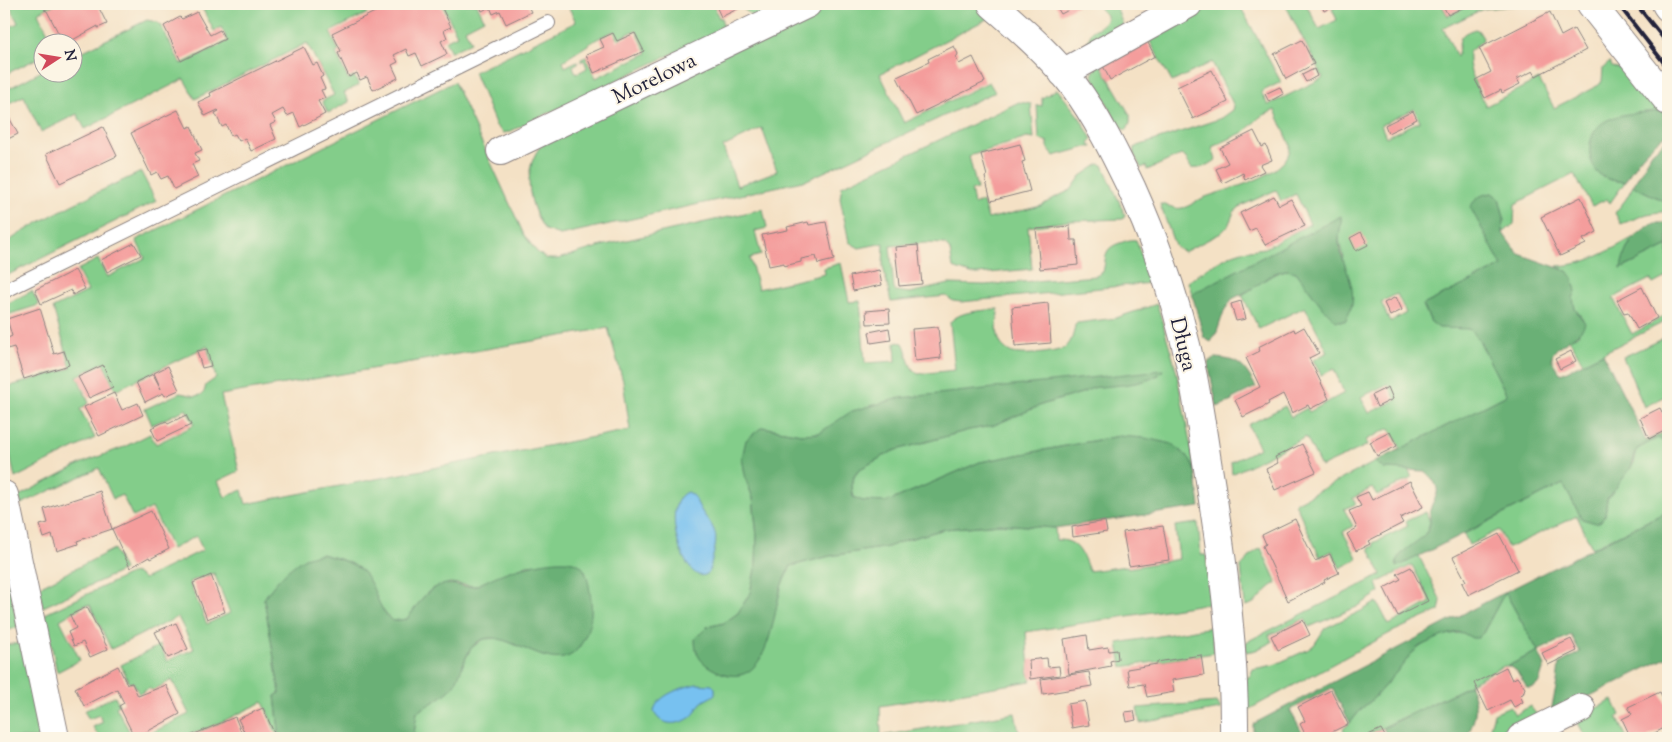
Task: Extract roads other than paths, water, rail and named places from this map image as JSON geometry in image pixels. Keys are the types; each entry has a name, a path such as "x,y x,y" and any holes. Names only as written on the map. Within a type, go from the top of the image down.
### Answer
{"street":[{"name":"Morelowa","path":"501,151 807,4"},
{"name":"Długa","path":"992,4 1055,63 1074,86 1108,139 1142,210 1166,274 1185,343 1198,405 1217,522 1229,614 1234,738"},
{"path":"1063,73 1188,4"},
{"path":"1591,4 1668,102"},
{"path":"4,495 55,738"},
{"path":"1521,738 1581,708"}],"lane":[{"path":"4,291 458,73 548,23"}],"water":[{"path":"687,492 696,500 712,526 716,537 710,571 702,576 693,571 685,561 675,529 675,513 678,500"},
{"path":"697,684 712,685 715,688 715,694 701,703 692,716 682,722 671,723 661,720 657,716 654,711 656,705 665,696"}],"railway":[{"path":"1618,4 1668,68"},
{"path":"1636,4 1668,44"}]}
